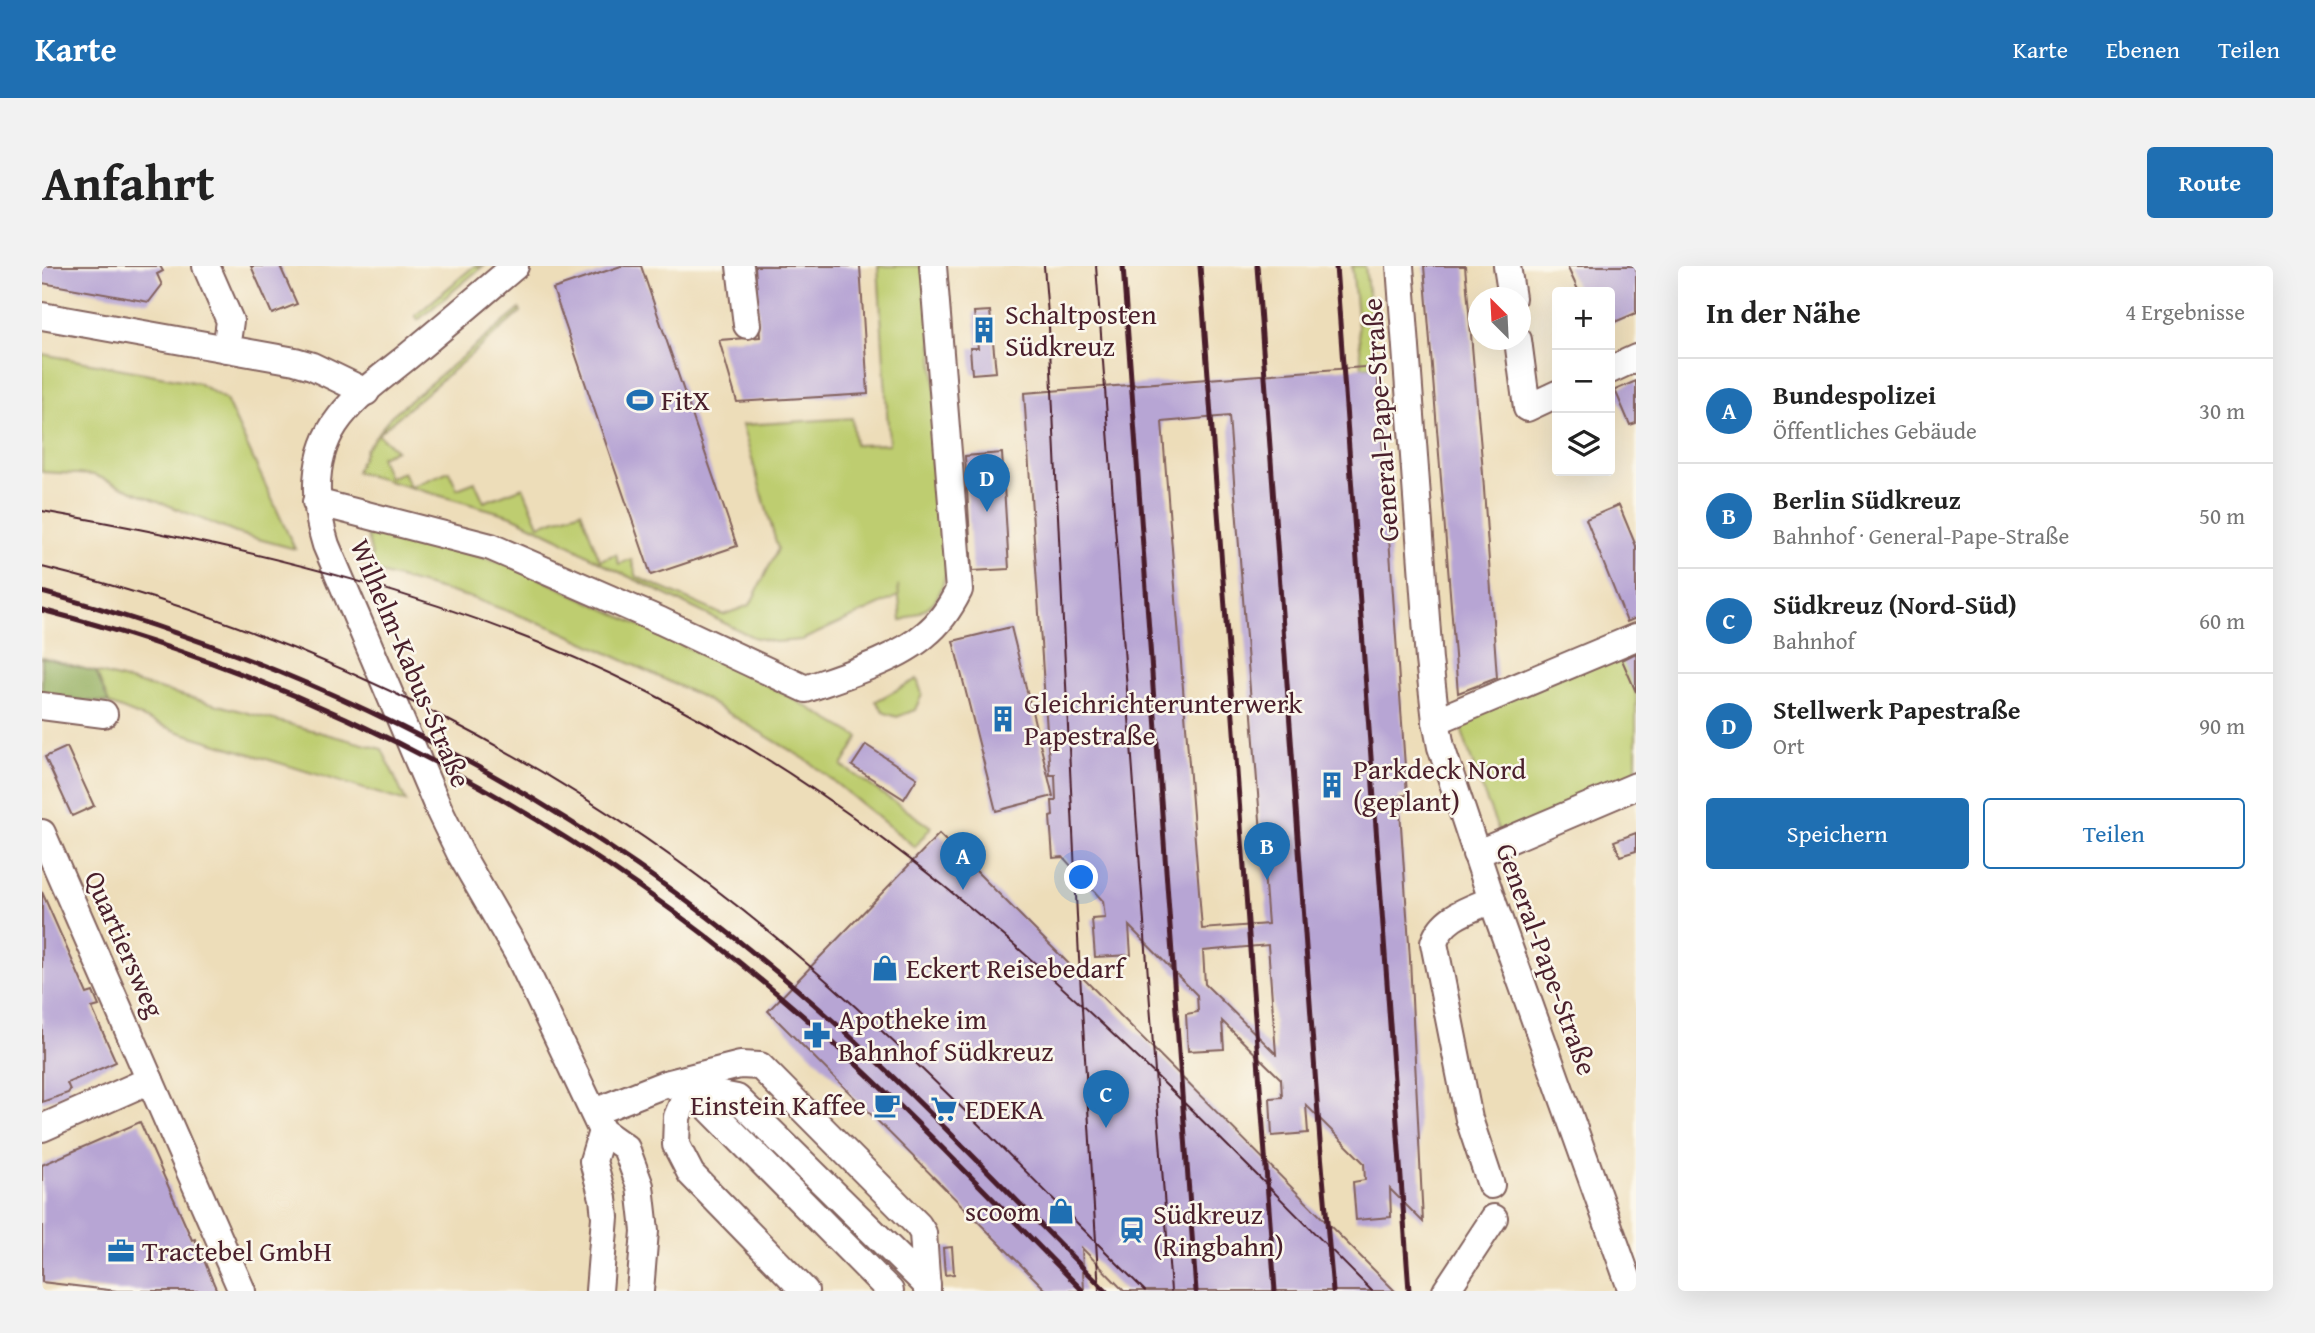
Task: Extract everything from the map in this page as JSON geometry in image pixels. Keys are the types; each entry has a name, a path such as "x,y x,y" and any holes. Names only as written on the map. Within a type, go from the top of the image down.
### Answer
{"street":[{"path":"206,266 230,321 226,349"},
{"name":"Wilhelm-Kabus-Straße","path":"514,266 341,415 317,472 316,502 326,545 440,812 461,855 518,954 598,1122 626,1148 639,1186 645,1231 640,1291"},
{"path":"740,266 747,325"},
{"path":"316,502 491,547 661,621 806,689 865,667 906,648 926,634 952,604 959,590 933,266"},
{"name":"General-Pape-Straße","path":"1400,266 1436,721 1449,778 1632,1291"},
{"path":"1507,266 1510,287"},
{"path":"42,316 303,364 366,391"},
{"path":"1519,350 1527,408 1552,396"},
{"path":"1615,368 1636,358"},
{"path":"1436,721 1636,637"},
{"path":"42,706 104,714"},
{"path":"1476,854 1636,786"},
{"name":"Quartiersweg","path":"42,833 242,1291"},
{"path":"1491,1185 1469,1119 1434,943 1443,924 1492,900"},
{"path":"599,1291 605,1217 593,1161 598,1122 688,1082 740,1065 753,1064 760,1066 785,1090 918,1225 923,1233 927,1288"},
{"path":"42,1128 150,1080"},
{"path":"688,1082 677,1117 676,1145 691,1174 805,1291"},
{"path":"688,1082 737,1098 927,1288"},
{"path":"688,1082 890,1291"},
{"path":"1446,1291 1494,1218"}],"green space":[{"path":"474,266 483,266 418,320 415,316"},
{"path":"878,266 927,266 947,566 942,588 934,602 901,621 899,596 802,640 775,642 753,637 512,516 356,472 366,449 391,416 520,309 521,312 378,434 396,450 380,457 388,478 403,472 410,487 449,471 457,489 475,482 484,502 523,487 539,525 581,511 600,560 616,554 619,564 631,559 637,577 723,615 750,605 778,549 742,425 852,418 855,445 889,444"},
{"path":"1352,266 1365,266 1377,366 1362,367"},
{"path":"42,354 198,383 226,400 295,549 236,533 94,475 42,472"},
{"path":"365,526 511,565 778,690 859,737 842,766 931,827 915,847 808,761 698,695 556,629 472,598 369,570 372,556"},
{"path":"1636,641 1636,775 1500,834 1459,722"},
{"path":"42,657 96,672 109,703 42,697"},
{"path":"96,672 382,749 406,802 179,732 109,704"},
{"path":"917,679 922,694 915,710 897,717 885,713 876,701"}],"building":[{"path":"42,266 160,266 163,271 157,274 162,285 149,302 42,283"},
{"path":"251,266 280,266 297,304 272,314"},
{"path":"621,266 641,266 737,546 651,575 553,289"},
{"path":"755,266 860,266 868,394 737,402 719,340 760,337"},
{"path":"1424,266 1465,266 1468,350 1472,350 1482,460 1497,678 1458,693"},
{"path":"1567,266 1636,266 1636,313 1615,322 1615,287 1577,287"},
{"name":"Schaltposten Südkreuz","path":"990,311 996,372 972,374 970,348 978,348 974,312"},
{"name":"Parkdeck Nord (geplant)","path":"1377,366 1407,795 1399,796 1423,1222 1390,1189 1391,1217 1356,1220 1353,1182 1365,1180 1364,1163 1306,1105 1308,1133 1272,1136 1270,1098 1282,1097 1281,1079 1222,1021 1224,1049 1188,1051 1186,1014 1198,1012 1197,995 1129,926 1131,955 1095,957 1092,919 1105,918 1103,901 1063,857 1053,858 1050,817 1053,816 1052,801 1056,801 1055,775 1050,775 1024,393","holes":["1229,416 1268,924 1202,929 1162,422","1268,945 1276,1054 1205,984 1203,951"]},
{"path":"1636,381 1636,423 1630,425 1615,390"},
{"path":"1002,453 1009,569 972,571 965,456"},
{"path":"1619,505 1636,546 1636,618 1627,622 1586,519"},
{"name":"Gleichrichterunterwerk Papestraße","path":"1011,627 1053,796 996,811 953,641"},
{"path":"1636,653 1636,692 1622,660"},
{"path":"866,745 917,778 904,799 852,766"},
{"path":"67,747 94,806 72,816 45,757"},
{"path":"1636,833 1636,851 1620,856 1614,841"},
{"path":"939,834 1395,1291 1124,1291 1082,1248 1084,1291 1047,1291 768,1011"},
{"path":"42,892 87,994 93,992 99,1006 92,1008 116,1062 67,1083 70,1090 68,1093 42,1102"},
{"path":"140,1122 217,1291 117,1291 42,1282 42,1165"},
{"path":"952,1247 954,1274 945,1275 943,1248"}],"tram line":[{"path":"1044,266 1079,958 1099,1291"},
{"path":"1096,266 1171,1291"},
{"path":"42,511 275,559 428,602 576,658 648,692 751,749 849,814 943,885 1033,961 1206,1124 1372,1291"},
{"path":"42,567 144,595 244,629 343,669 439,715 532,766 622,822 708,884 837,990 971,1117 1145,1291"}],"railway":[{"path":"1123,266 1196,1291"},
{"path":"1200,266 1275,1291"},
{"path":"1257,266 1333,1291"},
{"path":"1336,266 1409,1291"},
{"path":"42,592 149,624 253,661 354,704 452,753 547,807 639,867 728,933 852,1038 1106,1291"},
{"path":"42,610 147,640 249,677 349,720 446,768 540,822 631,881 718,945 839,1048 1083,1291"}],"place":[{"name":"Schaltposten Südkreuz","path":"984,330"},
{"name":"FitX","path":"640,400"},
{"name":"Stellwerk Papestraße","path":"987,512"},
{"name":"Gleichrichterunterwerk Papestraße","path":"1003,719"},
{"name":"Parkdeck Nord (geplant)","path":"1332,785"},
{"name":"Berlin Südkreuz","path":"1267,880"},
{"name":"Bundespolizei","path":"963,890"},
{"name":"Eckert Reisebedarf","path":"885,968"},
{"name":"Apotheke im Bahnhof Südkreuz","path":"817,1035"},
{"name":"Einstein Kaffee","path":"887,1105"},
{"name":"EDEKA","path":"944,1109"},
{"name":"Südkreuz (Nord-Süd)","path":"1106,1128"},
{"name":"scoom","path":"1061,1211"},
{"name":"Südkreuz (Ringbahn)","path":"1132,1230"},
{"name":"Tractebel GmbH","path":"121,1251"}]}
